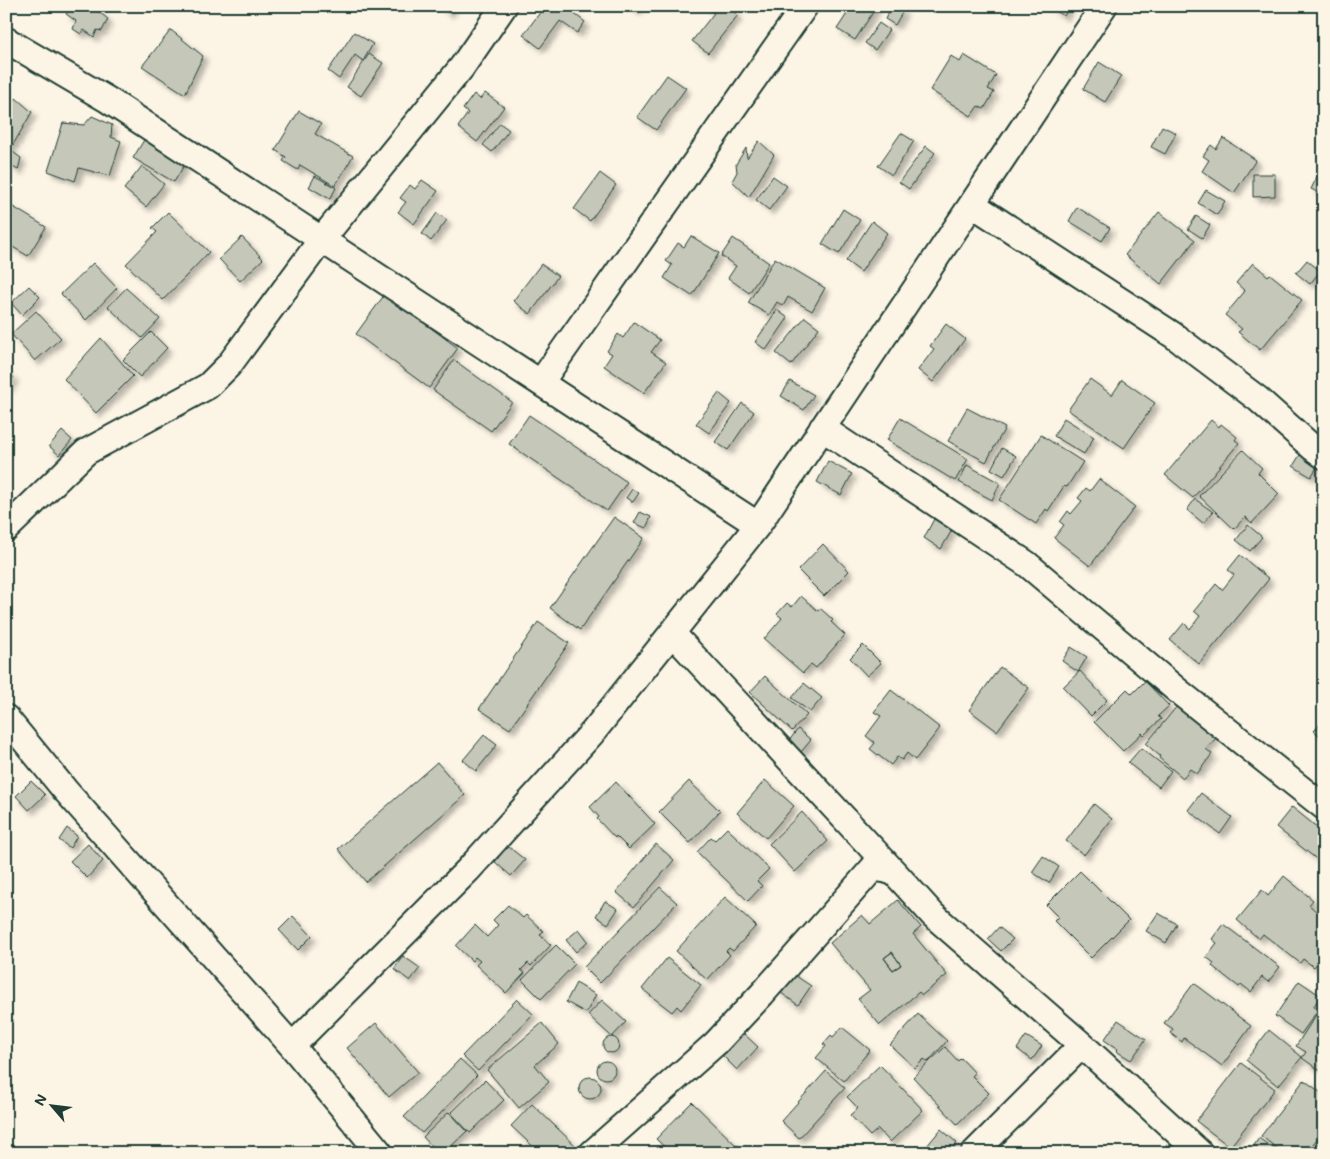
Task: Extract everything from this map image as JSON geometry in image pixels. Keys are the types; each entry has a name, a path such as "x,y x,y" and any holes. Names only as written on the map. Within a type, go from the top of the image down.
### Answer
{"street":[{"path":"6,529 86,452 208,386 229,365 322,239 462,67 504,6"},
{"path":"541,382 805,6"},
{"path":"292,1046 468,870 592,732 758,525 1104,6"},
{"path":"6,40 108,100 758,525"},
{"path":"972,204 1173,335 1258,399 1324,456"},
{"path":"822,428 1027,564 1178,691 1324,807"},
{"path":"672,633 933,915 1082,1045 1200,1153"},
{"path":"6,718 65,790 292,1046 380,1153"},
{"path":"592,1153 716,1042 768,987 873,868 886,870 894,874"},
{"path":"974,1153 1082,1045"}],"building":[{"path":"71,6 97,6 95,9 108,19 102,31 97,30 94,37 84,30 81,34 73,29 76,21 66,14"},
{"path":"439,6 453,6 449,13"},
{"path":"545,6 564,6 585,22 577,33 560,21 540,48 523,35"},
{"path":"629,6 639,6 636,11"},
{"path":"705,6 727,6 738,15 708,53 692,41 714,13"},
{"path":"844,6 877,6 855,40 837,29 847,14 841,11"},
{"path":"892,6 903,11 895,25 885,19"},
{"path":"1048,6 1070,6 1064,16"},
{"path":"879,23 889,30 875,50 865,43"},
{"path":"171,30 203,56 185,94 142,66"},
{"path":"354,32 373,44 363,61 355,55 339,79 328,71"},
{"path":"369,54 383,63 361,96 347,87"},
{"path":"964,55 996,75 988,89 994,92 984,109 978,106 971,116 930,90 951,56 960,62"},
{"path":"1099,62 1121,76 1105,102 1083,89"},
{"path":"667,75 686,88 656,130 637,117"},
{"path":"485,93 504,107 477,142 458,127 468,113 463,109 474,94 480,99"},
{"path":"16,98 32,112 10,150 21,158 18,170 6,163 6,114"},
{"path":"299,111 321,124 315,134 353,156 335,186 300,165 298,170 283,161 286,157 275,150"},
{"path":"92,116 112,125 111,137 121,141 110,176 79,168 75,181 48,171 63,123 84,125"},
{"path":"500,123 509,130 492,152 483,145"},
{"path":"1162,126 1176,133 1165,154 1151,147"},
{"path":"901,133 914,141 892,175 878,166"},
{"path":"147,135 188,159 174,182 133,158"},
{"path":"1223,138 1256,160 1234,193 1202,171 1209,160 1203,156 1211,145 1216,149"},
{"path":"759,141 774,155 749,197 732,181 737,172 736,164 746,148 747,158"},
{"path":"926,146 935,153 909,189 899,182"},
{"path":"142,166 164,184 146,207 124,189"},
{"path":"600,173 616,185 590,221 574,209"},
{"path":"1319,173 1324,176 1323,195 1311,189"},
{"path":"1253,174 1275,174 1275,196 1253,197"},
{"path":"315,176 336,188 330,199 309,187"},
{"path":"773,176 787,186 769,210 756,200"},
{"path":"422,180 438,191 414,224 398,212 406,202 400,198 410,185 415,189"},
{"path":"1206,190 1225,201 1217,215 1198,203"},
{"path":"10,205 46,227 28,256 6,243 6,211"},
{"path":"1077,207 1110,228 1102,241 1069,221"},
{"path":"843,209 860,220 839,254 822,244"},
{"path":"168,212 209,252 163,300 126,264 157,232 152,228"},
{"path":"1159,212 1195,240 1161,284 1125,255"},
{"path":"437,213 447,220 431,241 422,234"},
{"path":"1196,216 1210,225 1202,238 1188,229"},
{"path":"872,221 887,233 861,272 846,261"},
{"path":"691,236 719,253 692,296 664,278 672,265 666,261 678,243 684,247"},
{"path":"242,237 263,259 240,281 219,259"},
{"path":"733,238 769,263 749,293 728,278 736,266 721,256"},
{"path":"1324,251 1324,261 1319,257"},
{"path":"775,258 825,288 812,311 788,297 783,306 777,302 769,315 748,303"},
{"path":"1307,260 1320,271 1310,284 1296,273"},
{"path":"93,263 117,288 86,320 61,294"},
{"path":"1253,263 1302,300 1260,350 1238,332 1242,329 1225,315 1245,291 1236,283"},
{"path":"541,264 558,276 530,314 513,301"},
{"path":"29,286 40,297 22,315 11,303"},
{"path":"126,288 160,319 142,338 108,307"},
{"path":"385,294 458,348 429,388 356,334"},
{"path":"777,310 788,318 766,350 755,342"},
{"path":"36,311 61,338 35,361 11,334"},
{"path":"805,317 819,328 791,365 776,353"},
{"path":"634,322 660,340 651,352 666,362 644,393 604,366 612,354 607,351 618,334 623,338"},
{"path":"946,324 965,339 933,382 918,370 934,349 930,346"},
{"path":"151,332 167,348 140,377 123,360"},
{"path":"101,338 133,376 96,413 64,379"},
{"path":"454,360 512,402 491,431 433,390"},
{"path":"6,372 14,377 6,390"},
{"path":"1090,379 1112,395 1122,380 1155,403 1124,448 1068,410"},
{"path":"790,381 814,395 804,410 781,396"},
{"path":"719,393 731,403 709,433 696,424"},
{"path":"742,403 754,412 728,450 715,442"},
{"path":"967,408 1005,428 986,462 948,441"},
{"path":"529,415 627,482 607,511 509,444"},
{"path":"900,418 968,459 955,481 887,440"},
{"path":"1064,418 1094,437 1084,454 1054,436"},
{"path":"1211,420 1219,427 1221,424 1237,437 1235,440 1239,443 1193,498 1165,475"},
{"path":"62,431 72,440 59,455 49,446"},
{"path":"1041,435 1083,462 1067,487 1064,486 1048,511 1046,509 1036,524 999,500"},
{"path":"1002,448 1016,456 1004,476 991,469"},
{"path":"1243,450 1262,468 1258,473 1279,494 1252,523 1245,517 1234,529 1199,496"},
{"path":"1303,450 1320,462 1311,477 1293,466"},
{"path":"828,461 852,474 841,495 817,482"},
{"path":"967,465 1000,483 992,500 959,482"},
{"path":"1099,479 1135,507 1090,566 1054,538 1064,525 1060,522 1068,511 1071,514 1082,501 1078,498 1086,488 1090,491"},
{"path":"632,489 639,493 633,502 626,498"},
{"path":"1195,499 1213,512 1203,523 1187,510"},
{"path":"640,512 651,517 646,528 634,523"},
{"path":"614,517 644,538 580,630 550,608"},
{"path":"934,519 952,530 941,549 924,538"},
{"path":"1248,525 1262,537 1250,551 1236,540"},
{"path":"823,544 849,571 824,596 798,570"},
{"path":"1240,555 1269,579 1199,664 1170,640 1184,623 1190,629 1200,616 1194,611 1216,584 1222,590 1234,575 1228,570"},
{"path":"801,596 818,611 820,608 845,635 816,668 811,664 803,673 764,639 782,618 777,614 787,603 792,607"},
{"path":"538,622 569,643 510,729 479,709"},
{"path":"863,645 881,663 867,676 850,658"},
{"path":"1071,647 1087,657 1078,672 1062,661"},
{"path":"1000,667 1029,688 997,731 969,710"},
{"path":"1080,671 1107,700 1091,716 1063,687"},
{"path":"765,676 807,715 792,731 750,692"},
{"path":"1145,681 1169,706 1158,716 1161,719 1144,735 1142,733 1123,751 1094,722 1127,689 1132,694"},
{"path":"804,683 822,698 810,712 792,698"},
{"path":"891,690 940,728 915,760 907,753 902,760 897,757 891,765 870,749 875,743 866,736 881,716 874,712"},
{"path":"1177,706 1216,738 1206,749 1212,754 1197,774 1190,769 1183,778 1159,758 1160,756 1146,744"},
{"path":"1324,720 1324,739 1314,731"},
{"path":"798,729 811,740 801,752 788,742"},
{"path":"484,735 497,745 476,771 463,760"},
{"path":"1141,748 1171,771 1159,787 1128,763"},
{"path":"437,762 465,795 366,882 338,849"},
{"path":"765,780 794,806 766,838 737,813"},
{"path":"31,781 45,795 29,810 16,796"},
{"path":"689,781 720,811 690,843 659,812"},
{"path":"616,782 655,824 629,849 616,836 615,838 597,819 599,817 590,807"},
{"path":"1201,793 1232,817 1220,834 1188,810"},
{"path":"1094,804 1112,819 1084,855 1066,841"},
{"path":"1292,807 1324,833 1324,865 1276,827"},
{"path":"802,812 828,841 795,872 769,844"},
{"path":"67,828 77,836 70,848 59,840"},
{"path":"727,828 769,869 757,881 762,886 748,901 697,852 711,837 715,840"},
{"path":"88,844 103,861 87,878 70,861"},
{"path":"656,844 674,860 634,907 616,892"},
{"path":"509,847 525,860 511,876 495,862 504,848 507,849"},
{"path":"1043,856 1059,867 1049,883 1032,872"},
{"path":"1080,871 1129,920 1091,958 1054,921 1058,917 1046,905"},
{"path":"1284,876 1313,900 1309,905 1324,918 1324,956 1314,967 1303,959 1300,963 1263,934 1259,939 1237,920 1262,890 1268,896"},
{"path":"660,887 677,903 600,983 584,967"},
{"path":"725,897 756,926 733,951 729,948 726,951 730,955 707,980 676,951"},
{"path":"898,900 921,927 913,934 947,975 922,995 919,992 880,1025 858,999 870,990 830,943 862,915 870,924","holes":["892,952 901,965 893,970 884,958"]},
{"path":"605,901 618,909 608,924 596,916"},
{"path":"508,905 523,918 526,915 543,931 540,935 551,945 531,966 528,963 521,970 525,973 506,993 476,965 480,961 475,957 472,961 456,946 475,925 487,937 498,925 493,920"},
{"path":"1158,913 1177,924 1166,943 1146,931"},
{"path":"293,916 312,936 298,950 279,930"},
{"path":"1223,924 1280,967 1268,982 1262,977 1251,992 1241,984 1239,987 1212,966 1214,963 1206,957 1217,943 1212,939"},
{"path":"999,927 1013,939 1001,951 988,939"},
{"path":"579,929 588,941 576,952 566,940"},
{"path":"556,945 575,964 541,999 522,980"},
{"path":"892,952 901,965 893,970 884,958"},
{"path":"403,956 420,968 410,981 394,969"},
{"path":"667,958 701,985 681,1010 677,1006 672,1012 642,989"},
{"path":"790,972 811,986 798,1005 777,990"},
{"path":"1299,981 1321,996 1313,1007 1318,1010 1301,1034 1275,1016"},
{"path":"576,983 596,995 586,1013 566,1002"},
{"path":"1194,983 1251,1026 1222,1066 1184,1038 1182,1042 1170,1033 1173,1029 1164,1023"},
{"path":"517,999 533,1014 478,1071 462,1056"},
{"path":"602,1000 626,1022 612,1037 588,1015"},
{"path":"1323,1004 1324,1070 1322,1072 1302,1058 1306,1052 1296,1046"},
{"path":"918,1014 947,1041 928,1062 924,1059 915,1068 890,1045"},
{"path":"1118,1020 1146,1039 1131,1060 1116,1051 1118,1049 1104,1040"},
{"path":"376,1023 418,1072 389,1097 347,1048"},
{"path":"542,1023 559,1044 535,1065 549,1082 519,1108 487,1070"},
{"path":"842,1027 870,1050 844,1081 816,1058 826,1046 823,1044"},
{"path":"1269,1030 1302,1057 1278,1086 1246,1060"},
{"path":"742,1032 758,1047 737,1070 721,1054"},
{"path":"1026,1036 1042,1046 1032,1060 1017,1049"},
{"path":"611,1037 619,1045 611,1053 603,1045"},
{"path":"945,1047 958,1061 961,1058 975,1073 972,1076 989,1093 957,1124 913,1077"},
{"path":"460,1059 477,1075 422,1133 404,1117"},
{"path":"606,1061 612,1064 615,1070 612,1076 606,1079 600,1076 597,1070 600,1064"},
{"path":"1241,1063 1275,1089 1230,1147 1196,1121"},
{"path":"880,1065 923,1110 890,1142 878,1129 870,1136 850,1115 858,1108 847,1097"},
{"path":"826,1071 845,1088 799,1138 781,1121"},
{"path":"590,1077 598,1080 601,1088 598,1096 590,1099 582,1096 579,1088 582,1080"},
{"path":"485,1080 504,1100 470,1133 451,1113"},
{"path":"1304,1080 1324,1095 1324,1130 1306,1153 1283,1153 1261,1136"},
{"path":"692,1102 744,1153 671,1153 656,1139"},
{"path":"532,1104 576,1146 570,1153 540,1153 511,1126"},
{"path":"449,1112 467,1131 444,1153 438,1153 423,1137"},
{"path":"941,1129 957,1143 949,1153 921,1153"},
{"path":"1324,1137 1324,1153 1313,1153"},
{"path":"1259,1138 1279,1153 1249,1153"},
{"path":"480,1145 488,1153 472,1153"},
{"path":"1163,1147 1173,1153 1159,1153"}]}
